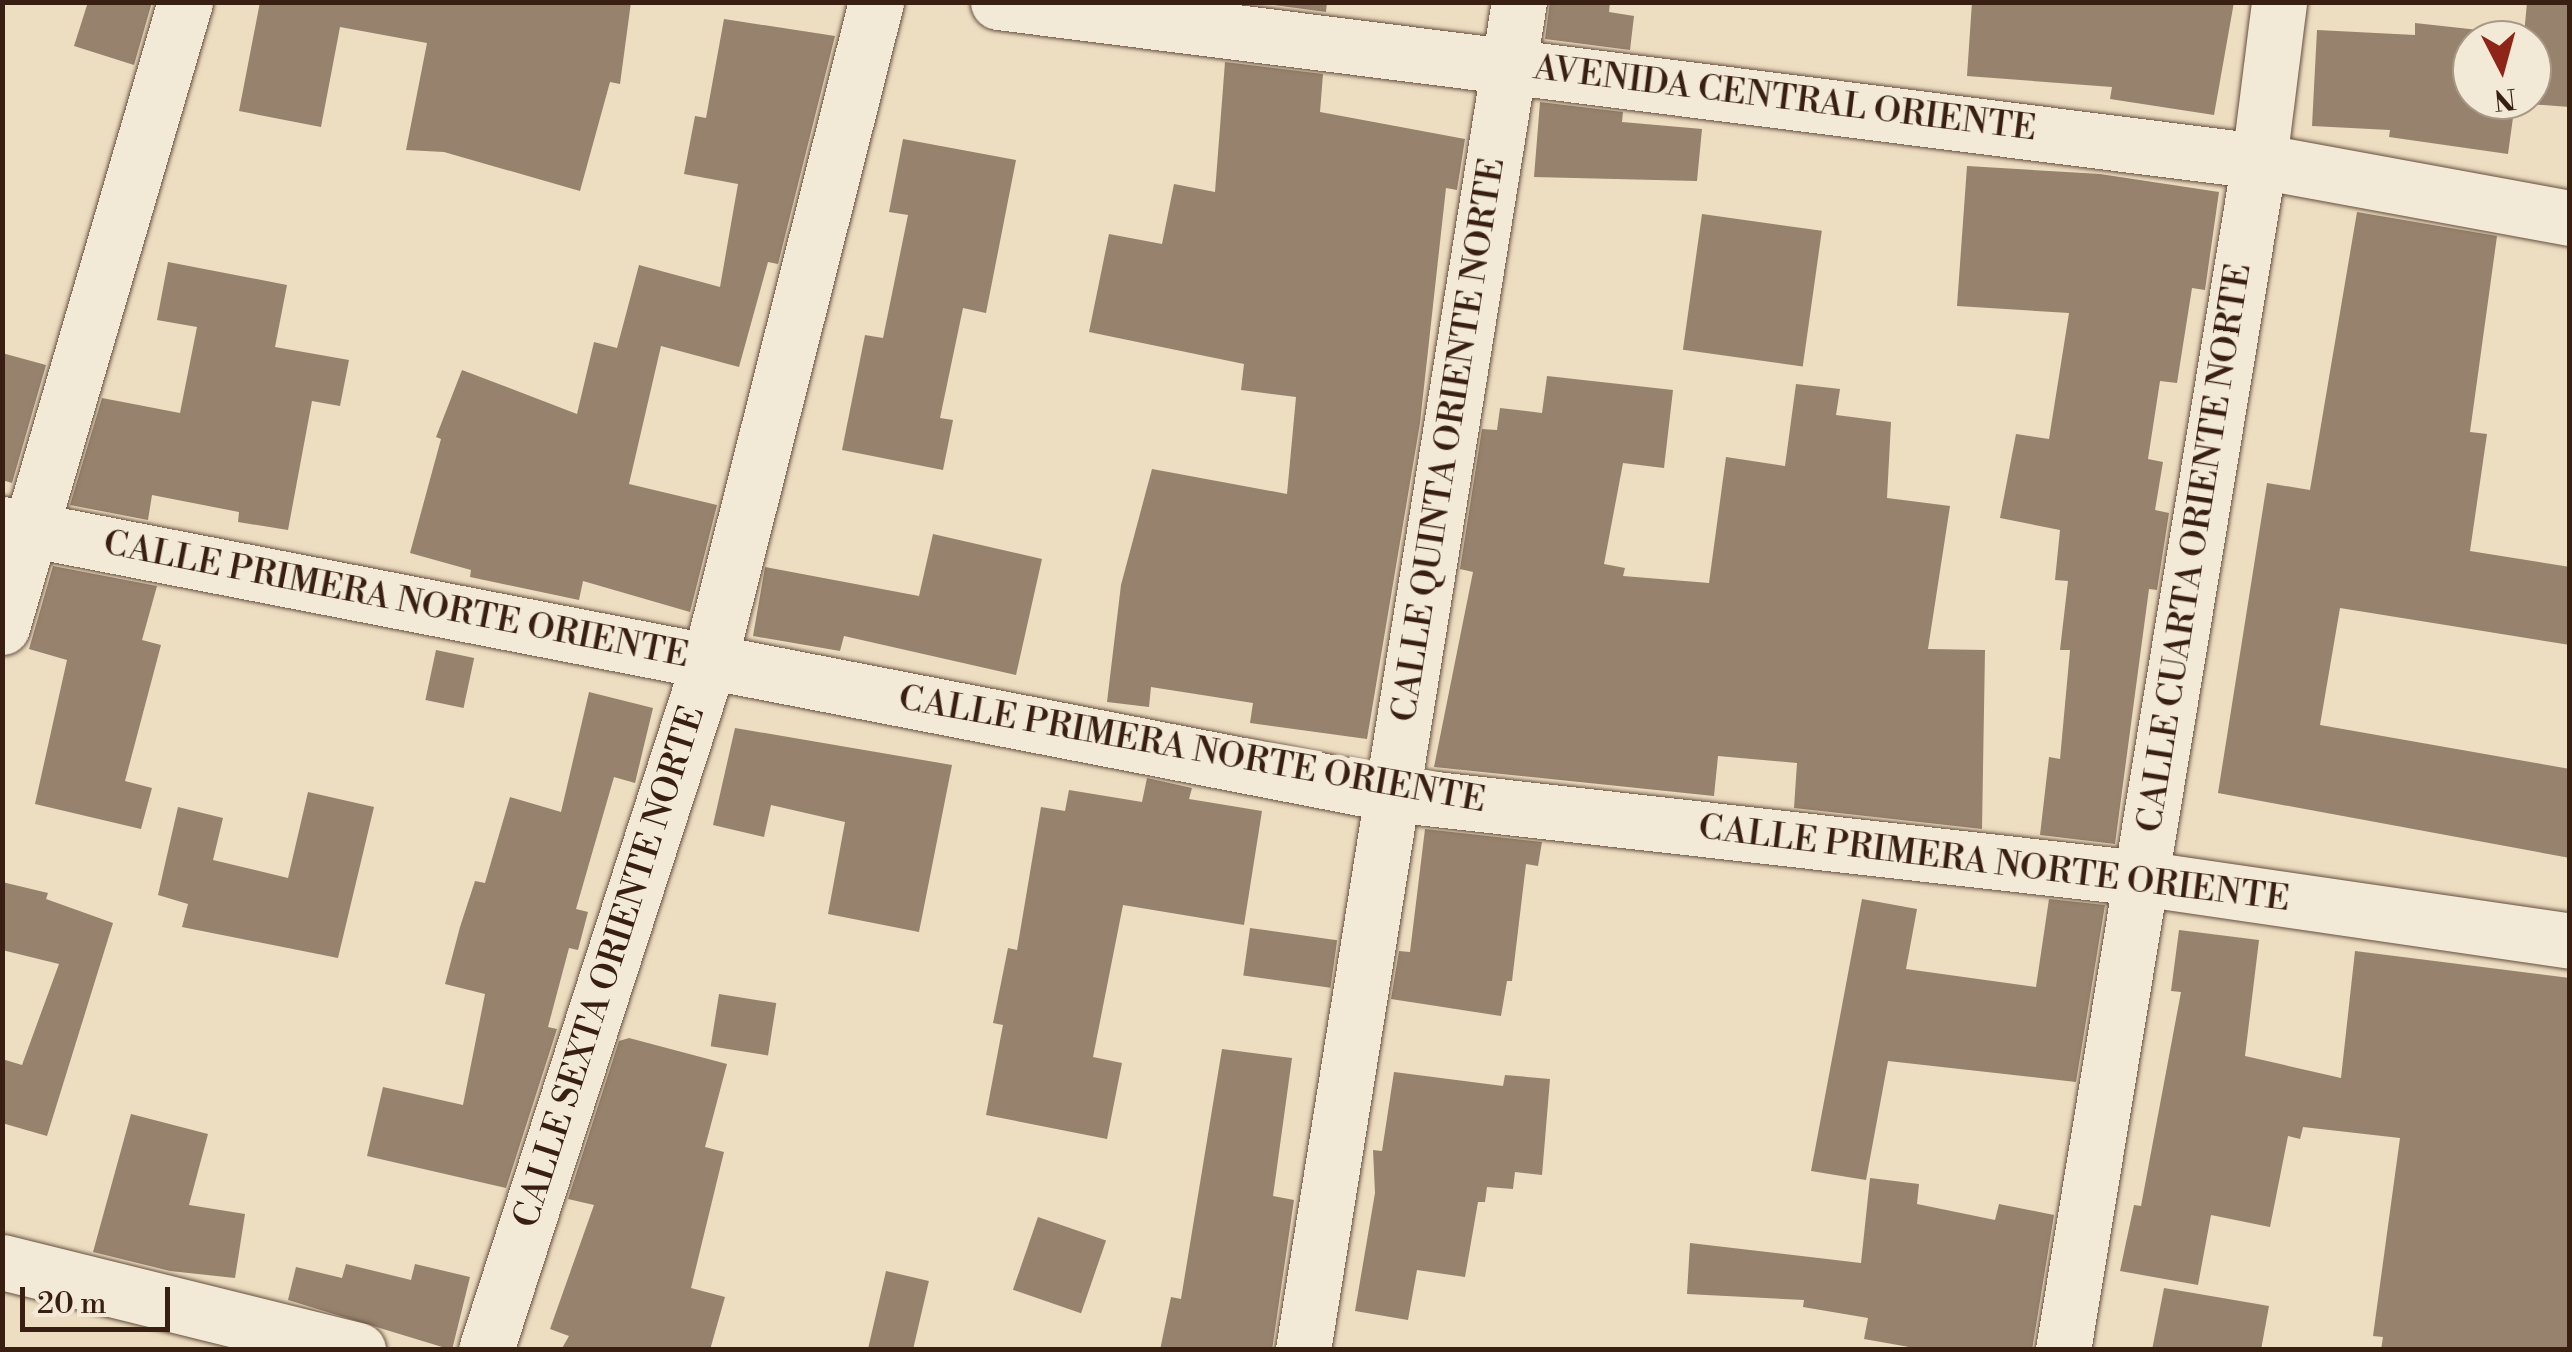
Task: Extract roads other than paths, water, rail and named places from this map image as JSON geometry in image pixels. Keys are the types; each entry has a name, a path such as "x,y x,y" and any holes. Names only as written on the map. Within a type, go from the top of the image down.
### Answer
{"street":[{"path":"2,627 16,527 184,2"},
{"name":"CALLE SEXTA ORIENTE NORTE","path":"486,1350 710,659 876,2"},
{"name":"AVENIDA CENTRAL ORIENTE","path":"998,2 1510,63 2259,162 2570,218"},
{"name":"CALLE QUINTA ORIENTE NORTE","path":"1302,1350 1519,2"},
{"name":"CALLE CUARTA ORIENTE NORTE","path":"2063,1350 2259,162 2279,2"},
{"name":"CALLE PRIMERA NORTE ORIENTE","path":"16,527 1392,794 2140,878 2570,941"},
{"path":"2,1262 358,1350"}]}
